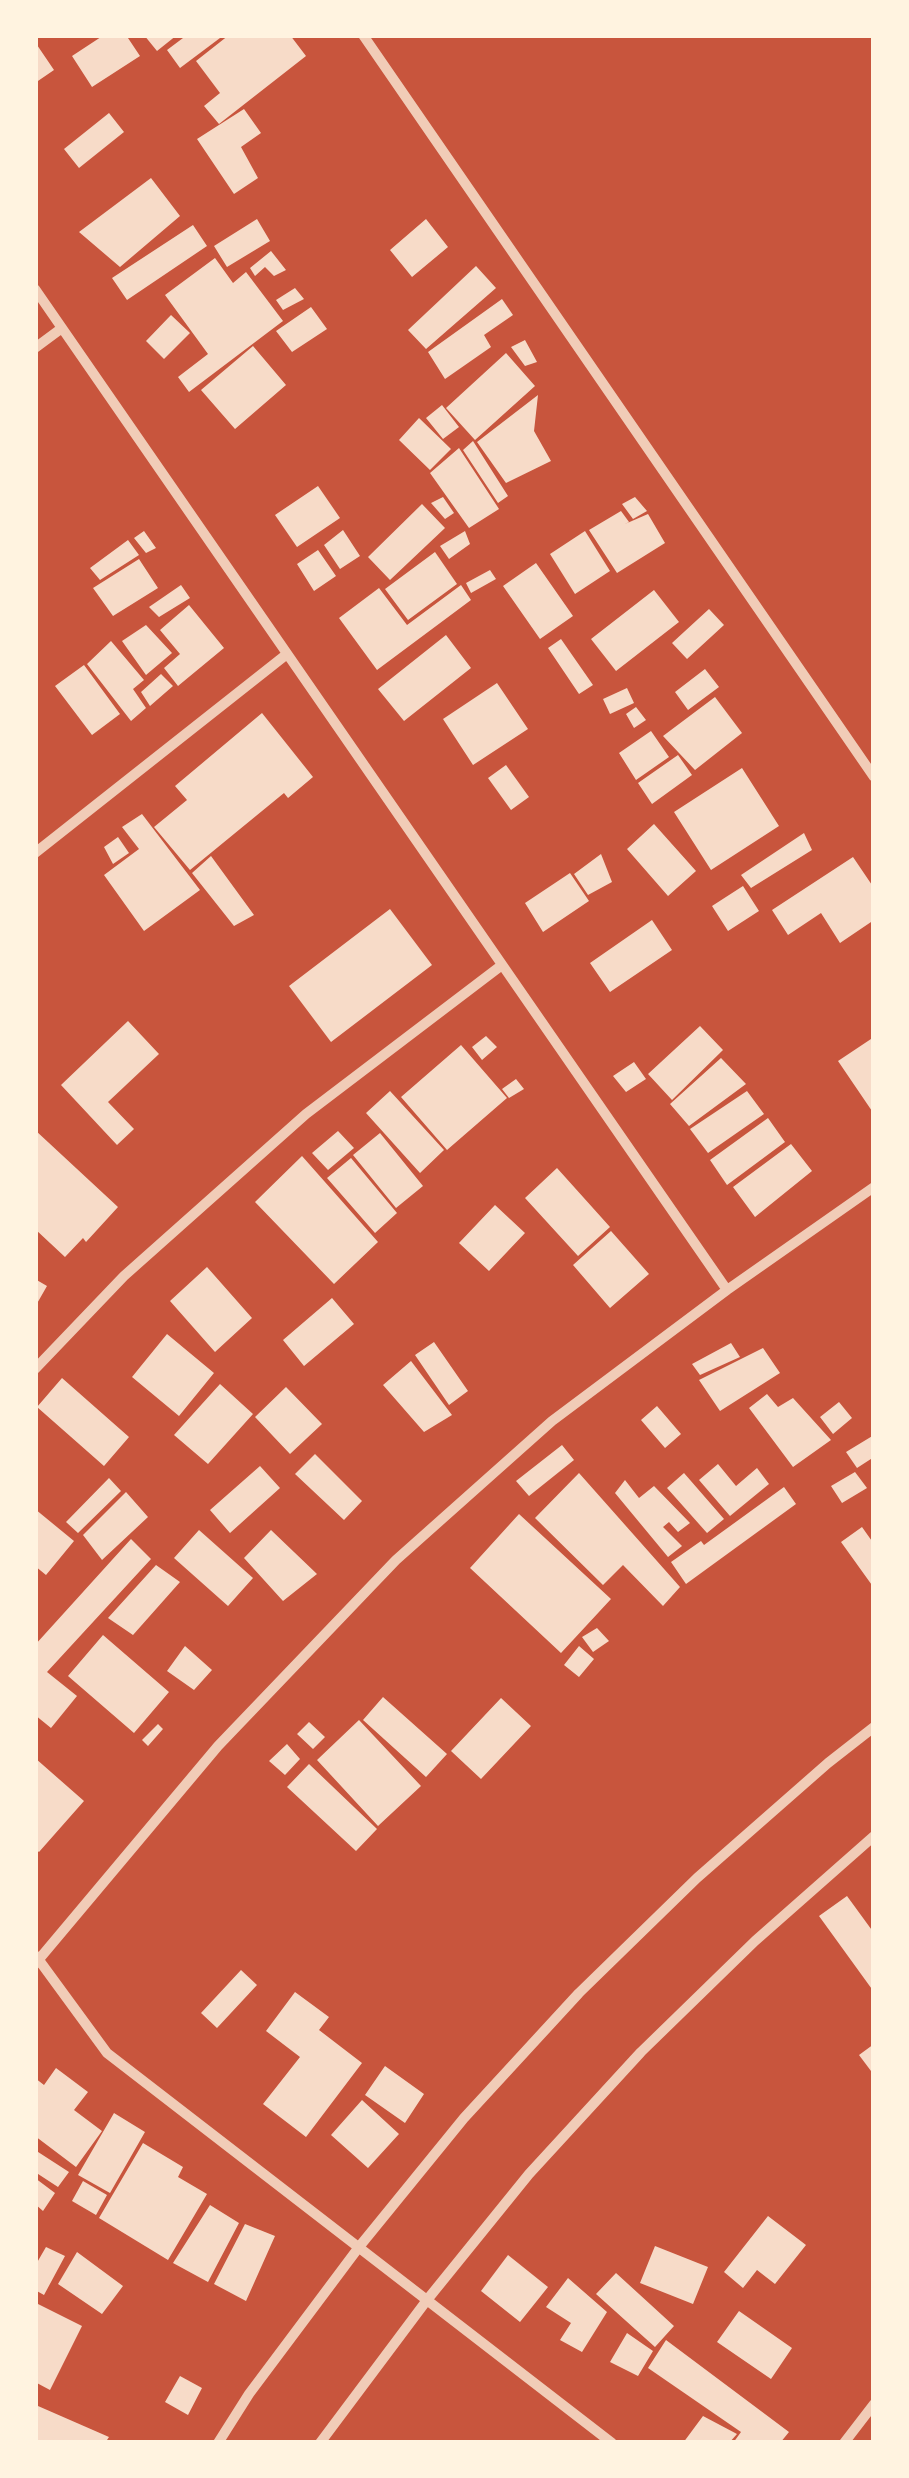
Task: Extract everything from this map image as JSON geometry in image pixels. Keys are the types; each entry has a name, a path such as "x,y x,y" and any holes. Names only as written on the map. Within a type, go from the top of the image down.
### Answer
{"street":[{"path":"363,35 874,778"},
{"path":"35,289 728,1290"},
{"path":"35,348 62,328"},
{"path":"35,853 288,654"},
{"path":"35,1368 124,1276 306,1114 502,965"},
{"path":"612,2443 107,2052 36,1960 218,1746 396,1560 552,1421 874,1188"},
{"path":"218,2443 249,2394 359,2248 464,2118 579,1992 697,1878 874,1727"},
{"path":"320,2443 427,2300 529,2174 640,2052 755,1941 874,1836"},
{"path":"844,2443 874,2404"}],"building":[{"path":"104,35 126,35 140,56 92,87 72,56"},
{"path":"144,35 177,35 157,51"},
{"path":"187,35 224,35 180,68 167,50"},
{"path":"229,35 290,35 306,56 219,124 204,106 220,93 196,61"},
{"path":"35,42 54,70 35,83"},
{"path":"244,109 261,133 241,147 258,178 234,194 197,139"},
{"path":"109,113 124,132 79,168 64,149"},
{"path":"151,178 180,216 120,267 79,232"},
{"path":"257,219 270,241 227,267 214,246"},
{"path":"426,219 448,247 412,277 390,250"},
{"path":"193,225 207,246 127,300 112,278"},
{"path":"271,251 286,270 274,276 265,267 255,276 250,268"},
{"path":"215,258 233,283 246,272 283,321 189,392 178,377 208,354 165,295"},
{"path":"476,266 496,288 426,349 408,330"},
{"path":"295,288 304,299 283,310 276,300"},
{"path":"502,299 513,315 484,335 491,347 445,379 428,352"},
{"path":"311,307 327,329 292,352 276,331"},
{"path":"171,315 190,333 164,359 146,341"},
{"path":"525,340 537,362 525,366 511,347"},
{"path":"253,346 286,385 235,429 201,390"},
{"path":"506,353 535,386 475,440 446,408"},
{"path":"538,395 534,431 551,461 506,483 477,442"},
{"path":"442,405 459,427 443,439 426,418"},
{"path":"419,418 451,449 430,470 399,440"},
{"path":"473,441 508,496 498,503 463,450"},
{"path":"459,448 499,509 469,528 430,473"},
{"path":"318,486 340,518 297,547 275,515"},
{"path":"443,497 454,513 445,519 431,503"},
{"path":"635,497 647,511 633,519 622,504"},
{"path":"422,504 445,528 390,580 368,557"},
{"path":"621,511 629,522 625,524 648,514 665,543 617,573 589,530"},
{"path":"343,530 360,556 340,569 324,545"},
{"path":"144,531 156,548 146,553 134,538"},
{"path":"465,531 470,544 449,559 440,546"},
{"path":"585,531 610,571 575,594 550,554"},
{"path":"128,540 139,555 100,580 90,568"},
{"path":"318,550 336,576 314,591 297,564"},
{"path":"435,552 457,584 408,620 385,589"},
{"path":"139,559 158,588 113,616 93,588"},
{"path":"536,563 573,616 540,639 503,586"},
{"path":"490,570 496,579 471,593 466,583"},
{"path":"181,585 190,598 159,617 149,607"},
{"path":"461,585 471,600 377,670 339,618 379,588 407,625"},
{"path":"654,590 679,622 616,671 591,639"},
{"path":"189,605 224,648 178,686 164,668 180,654 160,630"},
{"path":"709,609 724,625 687,659 672,643"},
{"path":"146,625 172,653 146,675 122,641"},
{"path":"446,635 471,668 404,721 378,689"},
{"path":"561,639 593,685 579,694 548,648"},
{"path":"111,641 144,680 133,689 146,708 131,721 87,664"},
{"path":"84,665 120,714 92,735 55,686"},
{"path":"705,669 719,687 688,710 675,692"},
{"path":"161,674 173,686 150,706 141,692"},
{"path":"497,683 528,729 473,765 443,719"},
{"path":"627,688 634,703 610,714 603,699"},
{"path":"715,697 742,733 695,770 663,736"},
{"path":"636,707 646,720 634,728 626,714"},
{"path":"262,713 313,777 288,798 284,793 190,870 154,827 187,800 175,786"},
{"path":"651,731 669,757 636,780 619,753"},
{"path":"678,755 692,775 652,804 638,783"},
{"path":"506,765 529,797 511,810 488,778"},
{"path":"742,768 779,826 711,870 674,812"},
{"path":"142,814 200,890 144,931 104,875 139,849 122,827"},
{"path":"654,824 696,871 668,896 627,849"},
{"path":"804,833 812,850 751,888 741,875"},
{"path":"118,837 129,853 113,864 104,847"},
{"path":"601,854 612,882 588,895 574,874"},
{"path":"211,856 254,915 234,926 192,873"},
{"path":"853,857 874,888 874,920 840,943 821,913 788,935 772,910"},
{"path":"570,873 589,901 543,932 525,903"},
{"path":"743,886 759,911 728,931 712,906"},
{"path":"390,909 432,965 331,1042 289,986"},
{"path":"652,920 672,950 610,992 590,963"},
{"path":"128,1021 159,1054 108,1102 134,1129 117,1145 61,1085"},
{"path":"700,1026 723,1050 672,1100 648,1074"},
{"path":"486,1036 497,1047 482,1060 472,1047"},
{"path":"874,1037 874,1114 838,1061"},
{"path":"461,1045 507,1098 447,1150 401,1097"},
{"path":"721,1058 746,1084 689,1126 670,1104"},
{"path":"634,1062 646,1079 626,1092 613,1076"},
{"path":"516,1079 524,1089 509,1098 502,1089"},
{"path":"390,1091 444,1150 420,1173 366,1113"},
{"path":"747,1091 764,1114 708,1153 690,1129"},
{"path":"768,1118 785,1142 727,1185 710,1160"},
{"path":"35,1130 118,1207 86,1242 83,1238 65,1257 35,1229"},
{"path":"338,1131 354,1148 328,1170 312,1153"},
{"path":"380,1133 423,1186 396,1208 353,1155"},
{"path":"791,1144 812,1171 755,1217 733,1187"},
{"path":"302,1156 378,1242 334,1284 255,1202"},
{"path":"351,1158 397,1213 375,1233 327,1178"},
{"path":"557,1168 610,1227 578,1256 525,1198"},
{"path":"495,1205 525,1233 489,1271 459,1243"},
{"path":"611,1231 649,1274 610,1308 573,1265"},
{"path":"207,1267 252,1318 215,1352 170,1301"},
{"path":"35,1279 47,1286 35,1307"},
{"path":"332,1298 354,1324 304,1366 283,1340"},
{"path":"167,1334 214,1373 179,1416 132,1377"},
{"path":"434,1342 468,1391 449,1405 415,1355"},
{"path":"731,1343 740,1357 700,1375 692,1364"},
{"path":"763,1348 780,1373 720,1411 699,1380"},
{"path":"411,1361 452,1415 424,1432 383,1385"},
{"path":"62,1378 129,1437 104,1466 37,1407"},
{"path":"220,1384 253,1414 208,1464 174,1435"},
{"path":"286,1387 322,1424 290,1454 255,1417"},
{"path":"767,1394 778,1407 793,1398 831,1440 793,1467 749,1408"},
{"path":"839,1402 852,1418 833,1434 820,1417"},
{"path":"657,1406 681,1434 665,1448 641,1420"},
{"path":"874,1435 874,1457 857,1468 846,1452"},
{"path":"562,1445 574,1460 529,1496 516,1481"},
{"path":"315,1454 362,1501 344,1520 295,1474"},
{"path":"718,1464 736,1486 757,1468 769,1484 730,1516 699,1480"},
{"path":"260,1466 280,1488 230,1533 210,1510"},
{"path":"855,1472 867,1488 842,1503 831,1486"},
{"path":"579,1473 680,1587 663,1606 623,1565 603,1585 535,1518"},
{"path":"684,1473 724,1519 707,1533 667,1488"},
{"path":"109,1478 121,1491 78,1533 66,1522"},
{"path":"625,1480 639,1498 654,1486 690,1523 678,1532 669,1522 663,1527 682,1546 668,1557 615,1493"},
{"path":"784,1487 796,1504 686,1584 671,1562 701,1541 704,1545"},
{"path":"126,1492 148,1517 102,1560 83,1535"},
{"path":"35,1509 74,1541 46,1575 35,1566"},
{"path":"519,1514 611,1599 561,1653 470,1568"},
{"path":"862,1527 874,1544 874,1588 841,1542"},
{"path":"199,1530 253,1578 228,1606 174,1558"},
{"path":"271,1530 317,1574 283,1601 244,1558"},
{"path":"131,1539 151,1559 47,1672 77,1696 51,1728 35,1715 35,1645"},
{"path":"156,1565 180,1582 133,1635 108,1618"},
{"path":"597,1628 609,1641 593,1652 582,1637"},
{"path":"103,1635 169,1692 134,1733 68,1676"},
{"path":"185,1646 212,1670 194,1690 167,1671"},
{"path":"579,1646 594,1659 579,1677 564,1665"},
{"path":"383,1697 447,1754 426,1777 363,1720"},
{"path":"501,1698 531,1726 481,1779 451,1751"},
{"path":"359,1720 421,1786 378,1826 317,1760"},
{"path":"309,1722 325,1737 313,1749 297,1734"},
{"path":"158,1724 163,1729 148,1746 142,1740"},
{"path":"287,1744 300,1759 285,1775 269,1761"},
{"path":"35,1758 84,1801 39,1852 35,1849"},
{"path":"309,1764 377,1829 356,1851 287,1787"},
{"path":"847,1896 874,1933 874,1992 819,1916"},
{"path":"241,1970 257,1985 217,2028 201,2013"},
{"path":"295,1992 329,2017 319,2030 362,2063 306,2137 263,2104 300,2057 266,2031"},
{"path":"874,2044 874,2075 859,2055"},
{"path":"385,2066 424,2094 405,2123 365,2095"},
{"path":"56,2068 88,2092 74,2110 102,2131 76,2167 35,2136 35,2078 44,2085"},
{"path":"362,2100 399,2134 368,2168 331,2135"},
{"path":"114,2113 145,2132 110,2193 78,2175"},
{"path":"143,2143 183,2167 178,2177 207,2194 168,2260 99,2218"},
{"path":"35,2150 69,2172 58,2187 35,2172"},
{"path":"35,2178 55,2193 43,2211 35,2204"},
{"path":"83,2181 107,2195 96,2215 72,2201"},
{"path":"210,2205 239,2223 208,2282 173,2263"},
{"path":"768,2216 806,2245 775,2284 757,2270 743,2288 724,2272"},
{"path":"245,2224 275,2236 246,2301 214,2284"},
{"path":"655,2246 708,2267 693,2304 640,2283"},
{"path":"46,2247 65,2256 44,2295 35,2290 35,2266"},
{"path":"77,2252 123,2286 102,2314 58,2284"},
{"path":"508,2255 548,2287 520,2322 481,2291"},
{"path":"616,2273 674,2326 655,2347 596,2294"},
{"path":"568,2278 607,2312 582,2352 560,2340 571,2323 546,2307"},
{"path":"38,2304 82,2326 50,2390 35,2382"},
{"path":"739,2311 792,2348 771,2379 717,2342"},
{"path":"627,2333 653,2351 638,2376 610,2362"},
{"path":"666,2340 789,2432 780,2443 733,2443 741,2432 648,2368"},
{"path":"180,2376 202,2388 188,2415 165,2402"},
{"path":"38,2406 109,2437 105,2443 35,2443"},
{"path":"703,2416 737,2434 729,2443 683,2443"}]}
